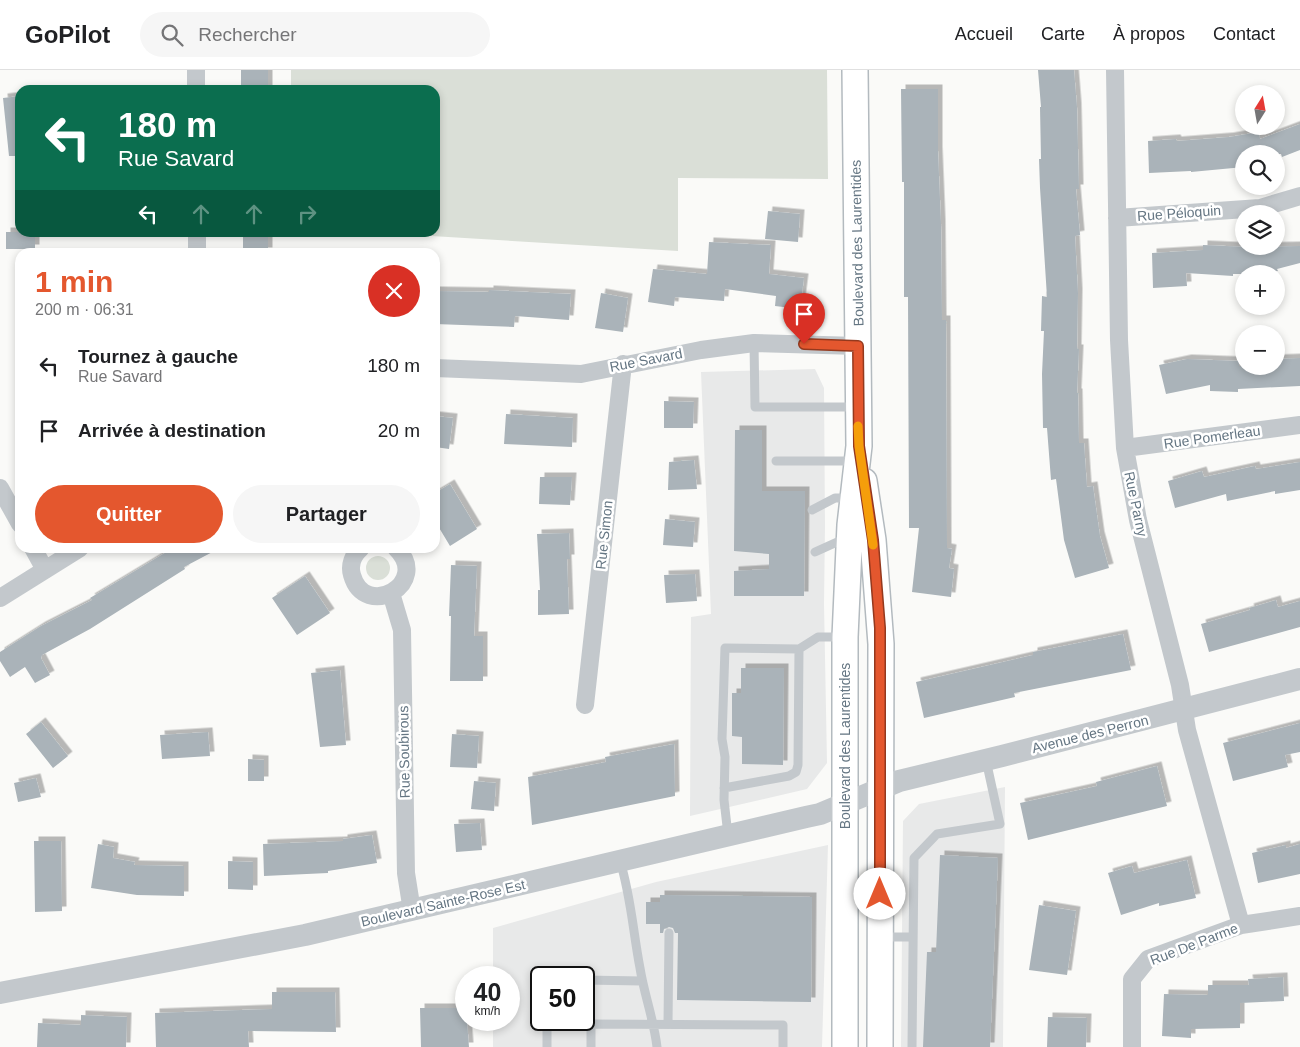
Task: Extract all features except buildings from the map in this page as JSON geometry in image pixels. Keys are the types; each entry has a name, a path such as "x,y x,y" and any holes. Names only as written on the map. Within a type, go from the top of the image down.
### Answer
{"main road":[{"name":"Boulevard des Laurentides","path":"855,70 860,499 862,538 881,644 880,1047"},
{"name":"Boulevard des Laurentides","path":"845,1047 845,637 862,538"}],"street":[{"path":"196,70 196,85"},
{"name":"Rue Parny","path":"1115,70 1119,340 1125,448 1138,520 1180,685 1187,730 1241,925"},
{"name":"Rue Péloquin","path":"1117,218 1260,208 1300,196"},
{"name":"Rue Savard","path":"440,368 581,374 623,364 754,342 858,346"},
{"name":"Rue Simon","path":"585,705 623,364"},
{"name":"Rue Pomerleau","path":"1125,448 1300,425"},
{"path":"0,488 15,515"},
{"path":"36,553 45,570"},
{"path":"0,598 72,553"},
{"path":"358,553 352,561 351,572 354,582 361,590 370,595 381,596 391,593 400,586 406,571 401,553"},
{"name":"Rue Soubirous","path":"391,593 402,630 406,866 412,912"},
{"name":"Avenue des Perron","path":"880,789 899,781 1300,680"},
{"name":"Boulevard Sainte-Rose Est","path":"0,993 255,946 412,912 820,814 880,789"},
{"name":"Rue De Parme","path":"1132,1047 1132,979 1148,959 1241,925 1300,916"}],"lane":[{"path":"754,342 755,407 858,407"},
{"path":"776,461 859,456"},
{"path":"812,510 834,498 860,499"},
{"path":"815,552 862,538"},
{"path":"728,835 722,738 725,648 799,649 818,637 845,637"},
{"path":"724,788 789,776 796,772 798,765 799,649"},
{"path":"912,1047 914,858 937,834 1000,824 986,760"},
{"path":"620,861 628,888 642,981 657,1047"},
{"path":"668,1024 669,933"},
{"path":"880,938 913,937"},
{"path":"595,980 642,981"},
{"path":"591,1047 591,1024 668,1024 783,1025 784,1047"},
{"path":"546,1047 547,1031"}],"shaded area":[{"path":"291,70 827,70 828,179 678,178 678,251 440,237 440,85 291,85"},
{"path":"815,369 824,388 824,604 827,763 807,789 690,816 691,617 711,614 701,372"},
{"path":"378,556 387,559 390,568 387,577 378,580 369,577 366,568 369,559"},
{"path":"1005,787 1003,1047 901,1047 903,821 919,804"},
{"path":"828,845 822,1047 493,1047 493,1031 520,1031 520,966 493,966 493,928 656,882"}],"slow traffic":[{"path":"858,426 859,446 873,545"}],"route":[{"path":"804,344 858,346 859,446 873,540 881,644 880,894"}]}
